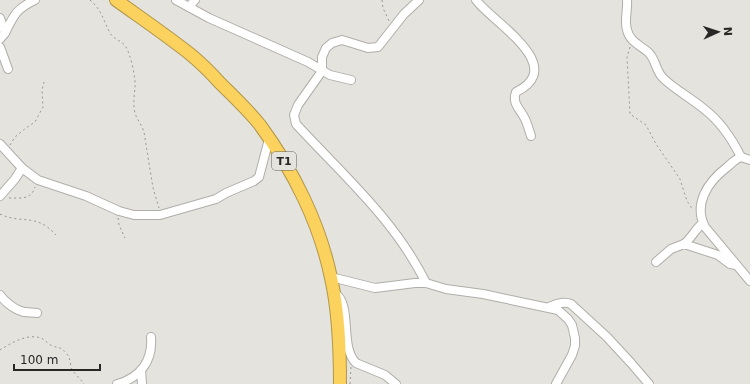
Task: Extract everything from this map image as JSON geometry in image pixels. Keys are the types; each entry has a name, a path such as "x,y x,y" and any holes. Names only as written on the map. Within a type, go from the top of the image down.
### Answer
{"highway":[{"name":"T1","path":"116,0 191,55 260,125 285,163 295,181 317,231 331,277 340,350 340,384"}],"street":[{"path":"2,36 16,11 35,0"},
{"path":"176,0 209,18 308,62 330,75 351,80"},
{"path":"189,7 195,0"},
{"path":"419,0 404,14 378,47 374,48 342,40 332,43 326,48 322,57 322,71 298,105 294,115 296,124 383,216 418,268 426,283"},
{"path":"476,0 528,52 533,62 533,77 524,87 516,92 514,99 517,108 525,119 531,136"},
{"path":"627,0 627,31 633,41 652,56 657,69 664,79 704,108 717,121 741,157"},
{"path":"0,18 2,36"},
{"path":"0,47 8,69"},
{"path":"0,144 22,168 38,180 86,196 119,211 134,215 160,215 216,199 254,181 259,177 269,139"},
{"path":"750,160 741,157 736,159 722,171 704,192 701,209 702,224 750,281"},
{"path":"2,197 22,168"},
{"path":"656,262 671,249 684,244 702,224"},
{"path":"684,244 718,255 730,264 736,265"},
{"path":"331,277 375,288 426,283 446,289 472,292 558,310 568,319 575,338 572,355 556,384"},
{"path":"334,293 339,296 343,302 348,342 353,360 356,363 385,375 396,384"},
{"path":"0,295 22,312 37,313"},
{"path":"549,307 567,302 571,304 607,337 631,363 646,383"},
{"path":"117,384 132,378 141,370 150,356 152,346 151,337"},
{"path":"141,370 142,384"}],"path":[{"path":"90,0 100,10 110,33 125,44 129,55 135,80 135,113 144,132 153,188 160,215"},
{"path":"382,0 382,8 391,30"},
{"path":"633,41 627,57 630,114 646,125 656,144 680,179 687,201 702,224"},
{"path":"7,150 15,137 35,122 43,107 42,90 44,82"},
{"path":"2,197 23,198 31,195 34,193 38,180"},
{"path":"119,211 119,226 125,238"},
{"path":"0,214 16,219 42,222 56,235"},
{"path":"0,350 17,340 32,337 41,338 53,347 60,347 65,352 70,359 72,368 84,384"},
{"path":"350,384 350,369 353,360"}]}
